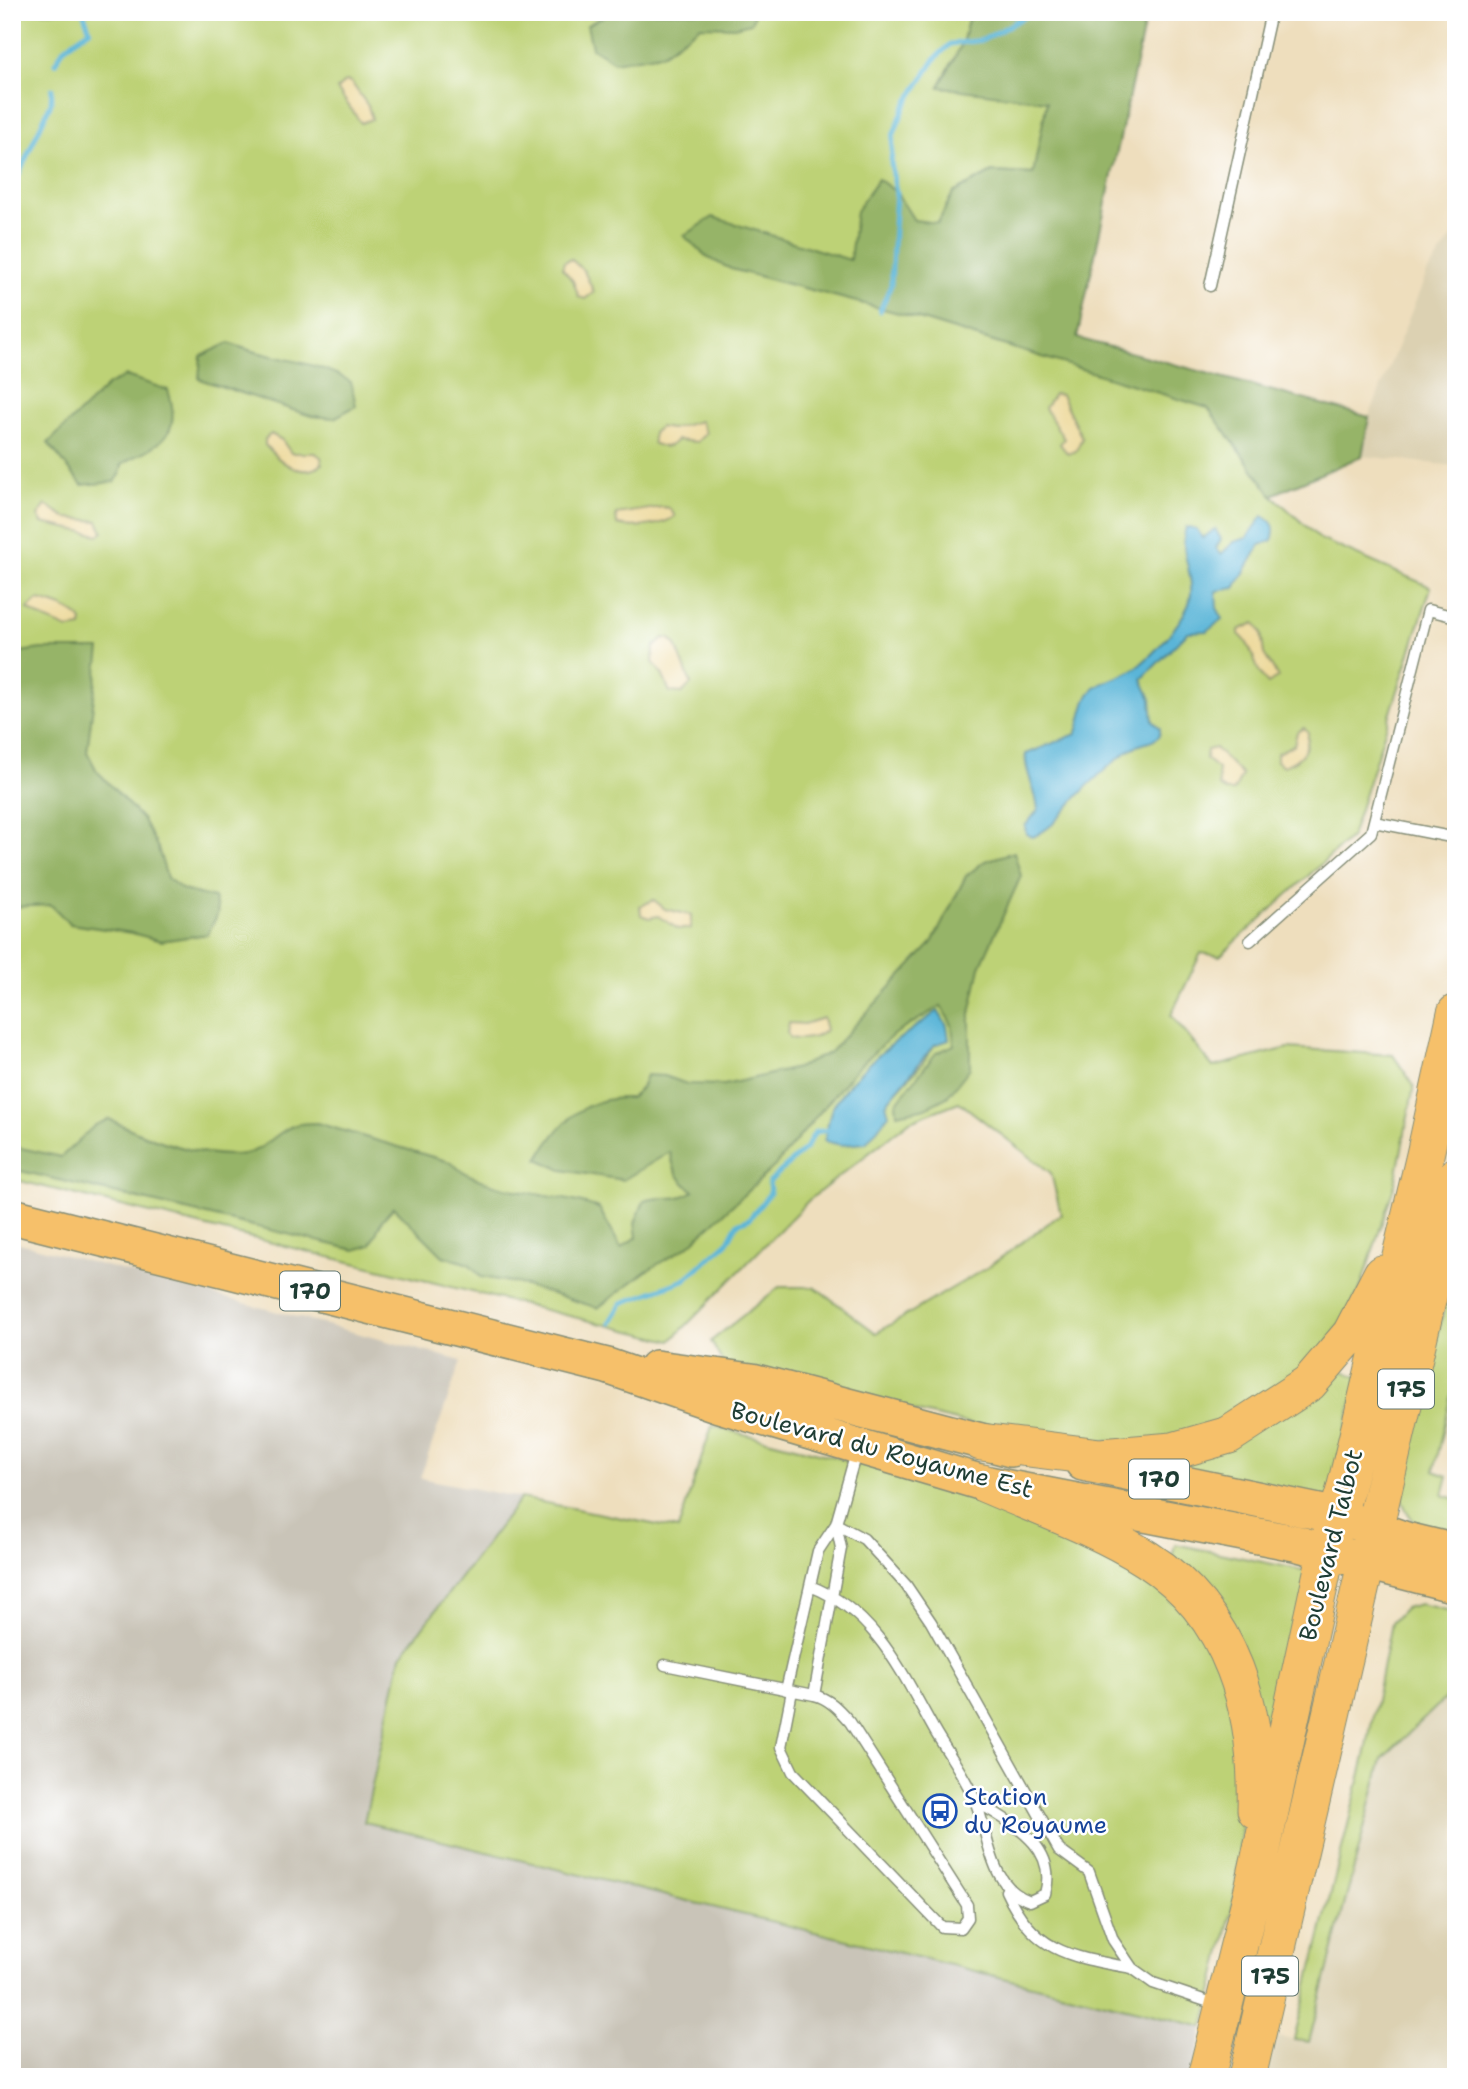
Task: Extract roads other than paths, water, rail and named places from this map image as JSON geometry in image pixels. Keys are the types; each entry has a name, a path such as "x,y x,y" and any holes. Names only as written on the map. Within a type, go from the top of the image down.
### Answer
{"highway":[{"name":"Boulevard Talbot","path":"1206,2077 1254,1885 1326,1550 1338,1516 1456,1013"},
{"name":"Boulevard Talbot","path":"1247,2077 1456,1176"},
{"path":"981,1443 1100,1457 1173,1451 1229,1436 1309,1383 1351,1334 1385,1266 1419,1178"},
{"path":"983,1483 1091,1530 1148,1559 1187,1591 1215,1624 1232,1656 1247,1709 1257,1778 1254,1885"}],"main road":[{"name":"Boulevard du Royaume Est","path":"12,1216 607,1366 719,1405 983,1483 1326,1550 1370,1544"},
{"name":"Boulevard du Royaume Est","path":"607,1366 669,1368 752,1381 981,1443 1338,1516"},
{"name":"170","path":"1338,1516 1370,1544 1456,1586"},
{"name":"170","path":"1370,1544 1456,1552"}],"lane":[{"path":"1210,286 1271,12"},
{"path":"1250,941 1371,833 1428,610 1456,617"},
{"path":"1374,822 1456,838"},
{"path":"665,1665 789,1690 814,1695 833,1704 850,1722 967,1905 968,1918 961,1928 942,1927 793,1772 781,1747 789,1690 818,1551 836,1524 858,1446"},
{"path":"814,1695 841,1548 836,1524"},
{"path":"836,1524 864,1539 883,1556 931,1622 1059,1850 1089,1872 1113,1940 1132,1968 1153,1983 1223,2007"},
{"path":"810,1586 834,1595 882,1639 976,1801 1000,1879 1016,1914 1051,1948 1069,1956 1132,1968"},
{"path":"976,1801 1025,1833 1046,1861 1049,1878 1045,1894 1030,1902 1014,1896 1000,1879"}],"water":[{"path":"1263,516 1274,526 1272,541 1260,545 1235,588 1216,591 1217,608 1223,619 1207,631 1188,632 1142,679 1151,699 1153,721 1160,728 1160,735 1131,749 1110,766 1047,829 1033,837 1026,834 1025,826 1038,810 1026,766 1026,754 1076,734 1090,693 1144,661 1166,639 1184,614 1191,596 1184,547 1186,527 1197,530 1203,538 1215,529 1221,539 1216,548 1221,554 1234,542 1247,538"},
{"path":"938,1011 947,1026 949,1040 934,1045 886,1104 889,1114 866,1143 841,1145 824,1141 832,1109 855,1078 881,1053"}],"waterway":[{"path":"55,63 64,48 90,30 83,12"},
{"path":"880,311 891,285 896,192 891,163 893,136 905,106 935,59 950,44 983,40 1033,12"},
{"path":"12,198 18,176 51,103 52,89"},
{"path":"610,1323 622,1303 684,1280 727,1243 737,1224 749,1219 770,1193 769,1182 806,1148 815,1132 828,1130"}],"place":[{"name":"Station du Royaume","path":"940,1811"}]}
